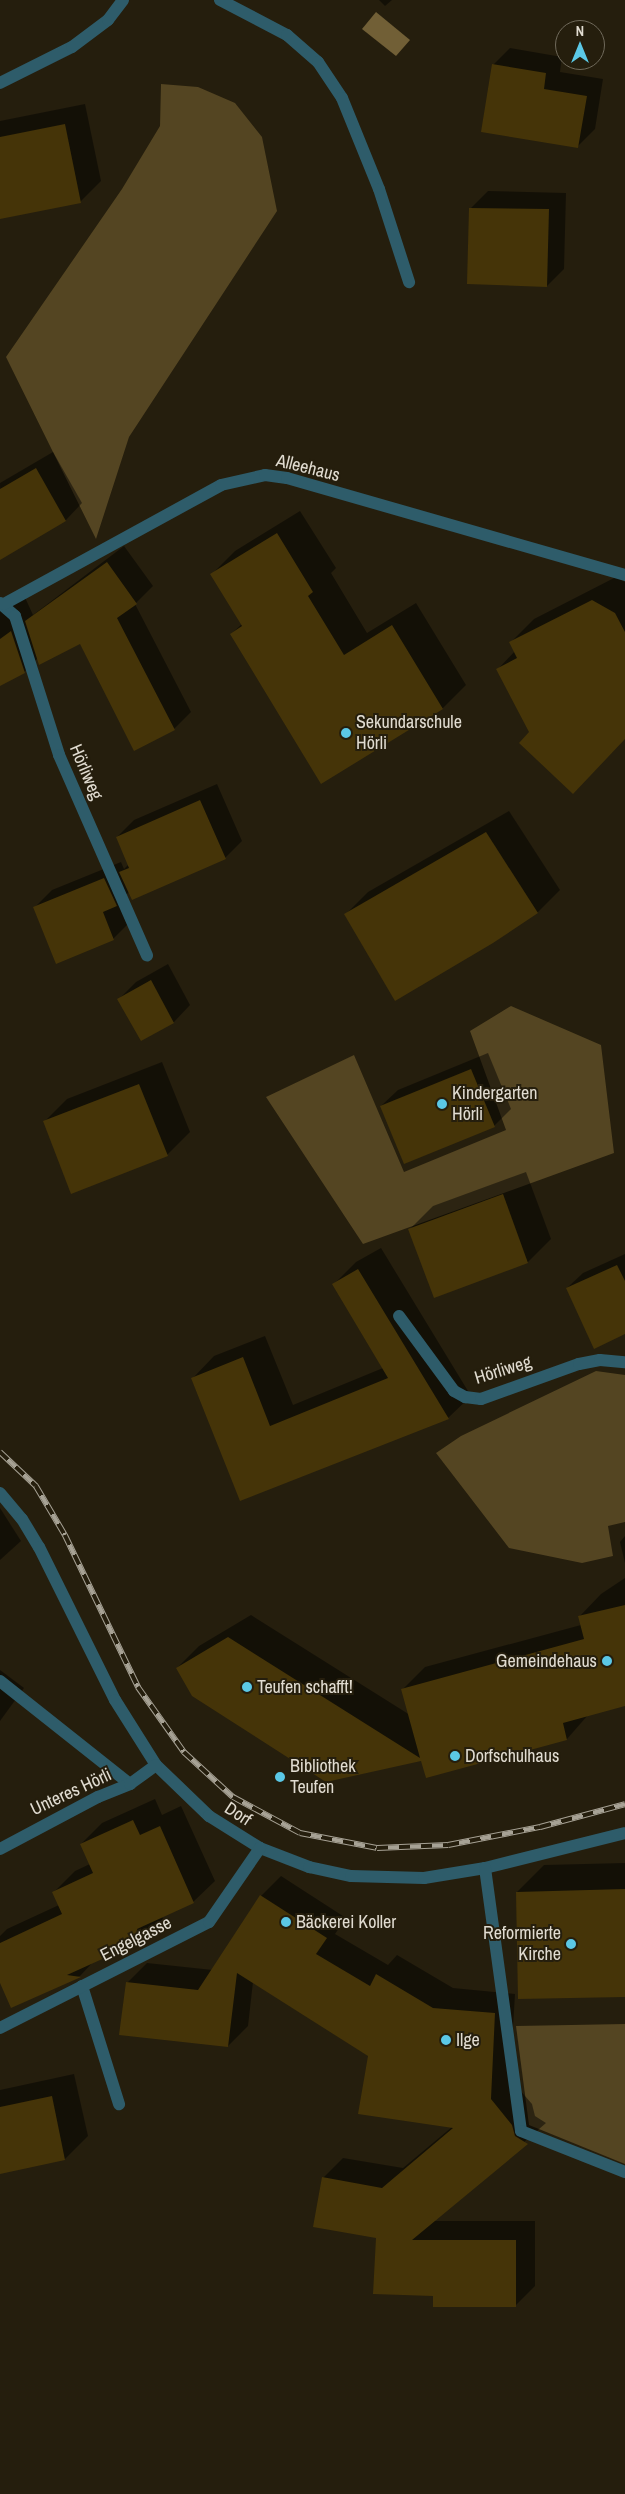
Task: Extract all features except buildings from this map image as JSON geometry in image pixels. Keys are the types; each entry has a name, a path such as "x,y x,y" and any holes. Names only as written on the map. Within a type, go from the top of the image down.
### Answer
{"street":[{"path":"0,83 72,47 108,20 123,0"},
{"path":"220,0 287,34 318,62 342,98 379,189 409,282"},
{"name":"Alleehaus","path":"2,603 220,486 265,475 287,478 625,575"},
{"name":"Hörliweg","path":"2,603 15,616 59,755 147,956"},
{"name":"Hörliweg","path":"399,1316 454,1391 464,1397 481,1399 579,1364 600,1360 625,1362"},
{"name":"Dorf","path":"0,1493 22,1519 39,1547 115,1700 156,1765 209,1816 260,1848 309,1867 351,1876 424,1878 485,1868 625,1833"},
{"path":"0,1681 130,1784"},
{"name":"Unteres Hörli","path":"0,1849 98,1797 130,1784 156,1765"},
{"name":"Engelgasse","path":"0,2028 209,1922 260,1848"},
{"path":"485,1868 506,2006 521,2131 625,2172"},
{"path":"82,1986 120,2104"}],"shaded area":[{"path":"376,12 410,40 396,56 362,29"},
{"path":"161,84 198,87 235,103 262,137 277,211 129,437 96,539 6,357 122,189 160,126"},
{"path":"511,1006 601,1045 614,1153 363,1244 266,1097 354,1055 404,1172 506,1130 470,1031"},
{"path":"596,1371 625,1375 625,1522 608,1526 613,1556 582,1563 509,1548 436,1453 461,1436"},
{"path":"625,2024 625,2164 529,2125 516,2026"}],"railway":[{"path":"0,1452 36,1486 65,1535 138,1687 184,1752 233,1797 300,1833 377,1848 448,1845 540,1827 625,1804"}],"place":[{"name":"Sekundarschule Hörli","path":"346,733"},
{"name":"Kindergarten Hörli","path":"442,1104"},
{"name":"Gemeindehaus","path":"607,1661"},
{"name":"Teufen schafft!","path":"247,1687"},
{"name":"Dorfschulhaus","path":"455,1756"},
{"name":"Bibliothek Teufen","path":"280,1777"},
{"name":"Bäckerei Koller","path":"286,1922"},
{"name":"Reformierte Kirche","path":"571,1944"},
{"name":"Ilge","path":"446,2040"}]}
